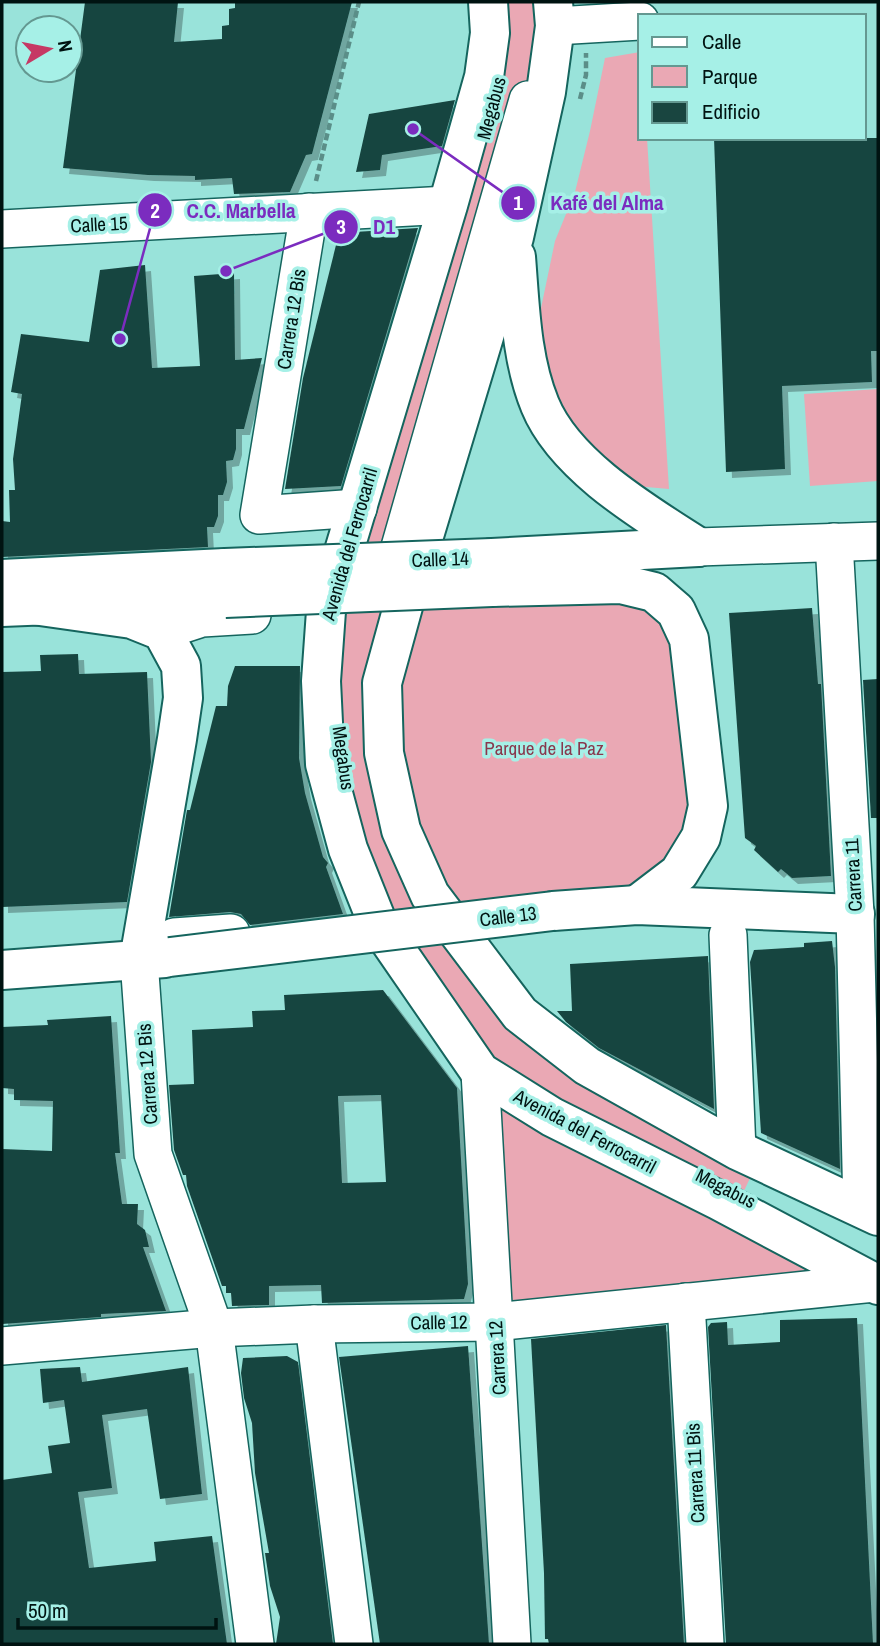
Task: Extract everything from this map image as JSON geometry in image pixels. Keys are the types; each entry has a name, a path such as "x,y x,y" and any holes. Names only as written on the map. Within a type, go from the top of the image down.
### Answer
{"main road":[{"name":"Avenida del Ferrocarril","path":"488,2 490,33 484,77 449,205 326,611 320,681 325,764 348,849 378,924 480,1072 552,1117 877,1278"},
{"path":"548,10 546,92 514,237 382,683 384,753 401,830 430,895 520,1014 587,1066 737,1150 873,1220"},
{"path":"514,237 524,348 540,406 564,443 594,474 638,509 698,547"},
{"name":"Calle 14","path":"2,579 225,583 492,572 698,547"},
{"name":"Calle 14","path":"492,572 621,584 653,592 676,611 689,639 708,806 701,837 679,873 636,905"},
{"name":"Calle 14","path":"18,606 225,583"},
{"path":"18,606 132,619 162,631"},
{"name":"Carrera 12 Bis","path":"155,959 183,698 181,666 162,631"},
{"name":"Calle 13","path":"2,970 155,959 553,911 636,905 867,914"}],"street":[{"name":"Megabus","path":"505,2 506,31 500,81 346,607 336,681 340,761 361,844 391,917 490,1057 560,1104 877,1278"},
{"name":"Megabus","path":"548,10 539,28 531,89 386,597 367,682 370,756 388,835 417,902 442,942 510,1029 578,1079 752,1174 873,1220"},
{"path":"548,10 638,21"},
{"name":"Calle 15","path":"2,229 449,205"},
{"name":"Carrera 12 Bis","path":"309,212 258,516 358,508"},
{"name":"Calle 14","path":"698,547 878,541"},
{"name":"Carrera 11","path":"834,542 867,914 873,1220"},
{"path":"162,631 202,618 326,611"},
{"name":"Calle 13","path":"155,959 174,937 378,924"},
{"path":"728,935 737,1150"},
{"name":"Carrera 12 Bis","path":"155,959 153,1154 214,1328 255,1644"},
{"name":"Carrera 12","path":"480,1072 512,1644"},
{"name":"Calle 12","path":"2,1346 214,1328 495,1322 877,1278"},
{"name":"Carrera 11 Bis","path":"686,1302 705,1644"},
{"path":"314,1324 354,1644"}],"path":[{"path":"309,212 359,2"}],"green space":[{"path":"505,2 537,2 539,28 531,89 367,682 442,942 752,1174 742,1195 560,1104 490,1057 411,948 361,844 340,761 336,681 346,607"},
{"path":"638,52 638,140 647,140 669,489 635,486 564,427 537,342 540,313 555,241 575,192 605,58"},
{"path":"878,389 878,481 810,486 804,394"},
{"name":"Parque de la Paz","path":"621,584 676,611 708,806 637,905 452,926 384,753 407,592"},
{"path":"480,1072 874,1283 495,1322"}],"building":[{"path":"85,2 178,2 174,42 222,39 222,26 229,25 229,9 235,8 235,2 352,2 312,154 306,155 290,192 234,194 232,178 195,180 195,176 63,168 74,84 84,84"},
{"path":"455,100 442,146 382,155 380,170 356,172 369,114"},
{"path":"878,138 878,351 871,351 872,382 782,386 785,469 726,472 714,140"},
{"path":"418,228 341,486 285,489 303,378 339,233"},
{"path":"145,265 152,368 200,366 194,276 234,273 235,360 262,358 244,429 236,429 233,460 226,461 227,482 223,495 218,495 218,516 214,527 207,527 208,547 2,557 2,521 10,522 9,490 15,490 13,459 22,394 11,392 21,334 89,342 100,270"},
{"path":"812,608 818,684 821,684 831,876 792,878 781,869 778,872 754,850 756,846 745,838 729,613"},
{"path":"78,654 79,674 147,672 151,762 127,902 2,907 2,672 41,671 40,655"},
{"path":"235,666 300,666 299,758 305,793 323,857 328,863 326,867 343,914 250,925 241,914 230,912 169,917 187,810 190,810 216,706 227,706 228,686"},
{"path":"878,679 878,818 871,818 863,680"},
{"path":"832,941 840,1169 761,1133 750,962 754,950 804,947 804,943"},
{"path":"708,956 714,1109 599,1048 566,1022 557,1011 572,1011 570,964"},
{"path":"383,990 457,1088 468,1284 464,1299 322,1303 321,1285 269,1286 269,1305 232,1306 231,1293 226,1293 226,1286 222,1286 187,1186 186,1175 183,1175 174,1150 169,1085 194,1084 192,1030 253,1027 252,1011 285,1010 284,995","holes":["381,1095 386,1182 342,1183 338,1096"]},
{"path":"111,1016 120,1153 115,1153 122,1204 138,1204 137,1224 145,1230 149,1247 143,1247 166,1311 101,1314 101,1317 2,1324 2,1149 52,1151 53,1101 14,1100 14,1089 2,1088 2,1027 48,1025 47,1020"},
{"path":"857,1318 873,1644 726,1644 708,1327 711,1323 727,1322 728,1345 780,1342 780,1320"},
{"path":"666,1325 684,1644 549,1644 548,1639 545,1639 531,1339"},
{"path":"468,1346 489,1644 380,1644 339,1357"},
{"path":"287,1356 298,1362 333,1644 276,1644 280,1617 270,1586 265,1553 269,1553 255,1473 252,1423 244,1398 241,1373 243,1358"},
{"path":"80,1367 82,1382 188,1367 202,1494 160,1499 147,1409 102,1415 112,1488 78,1492 89,1568 156,1561 154,1542 212,1536 227,1644 2,1644 2,1480 52,1473 48,1446 70,1443 64,1400 43,1403 40,1369"}],"place":[{"name":"Kafé del Alma","path":"413,129"},
{"name":"D1","path":"226,271"},
{"name":"C.C. Marbella","path":"120,339"}]}
